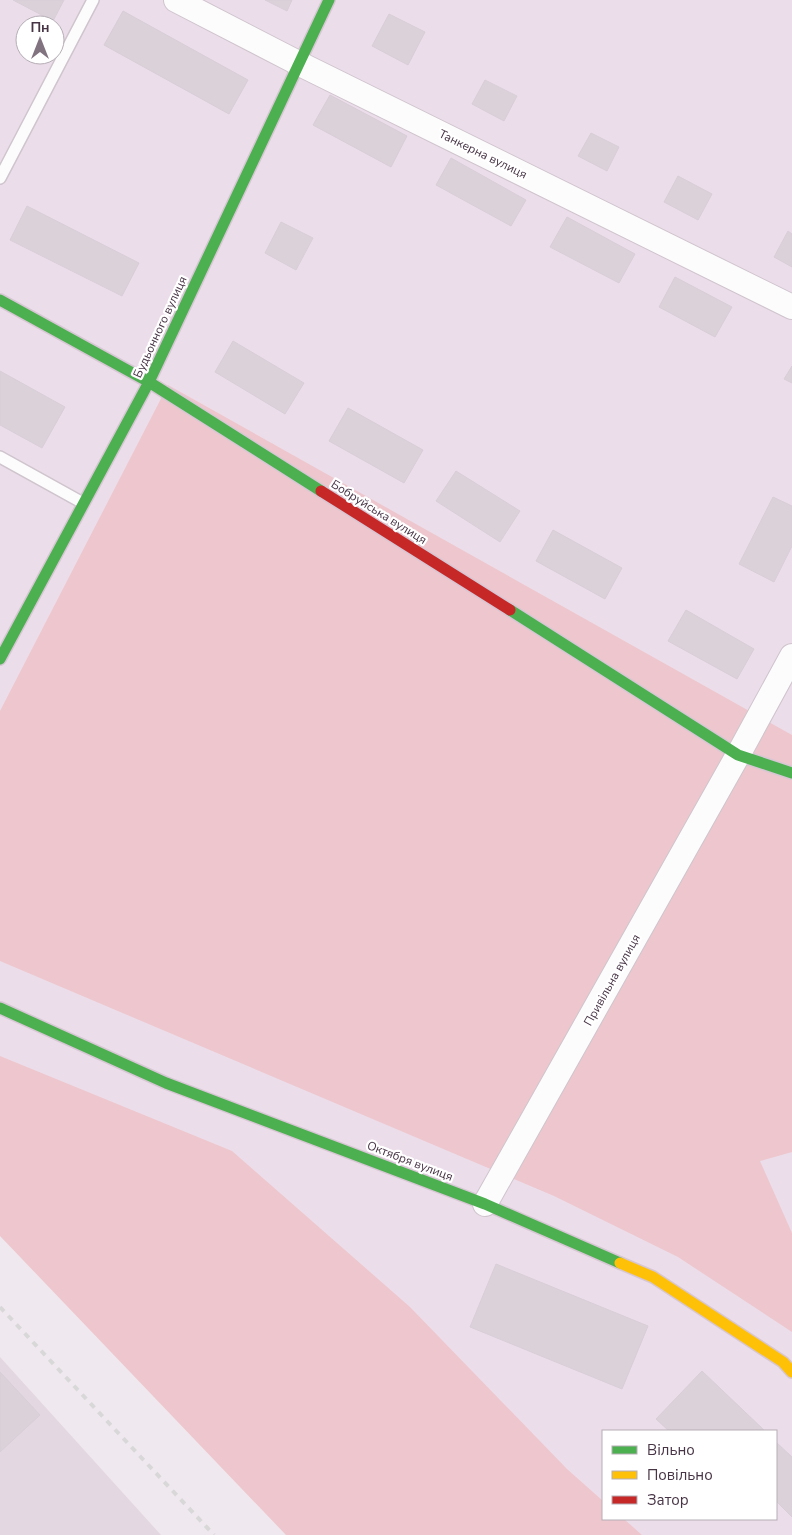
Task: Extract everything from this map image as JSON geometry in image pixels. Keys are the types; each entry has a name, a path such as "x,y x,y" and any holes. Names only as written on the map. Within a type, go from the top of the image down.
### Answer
{"main road":[{"name":"Будьонного вулиця","path":"0,659 149,382 330,0"},
{"name":"Бобруйська вулиця","path":"0,300 149,382 738,755"},
{"path":"738,755 792,773"},
{"name":"Октября вулиця","path":"0,1006 11,1013 166,1083 485,1204 653,1277 783,1362 792,1372"}],"street":[{"name":"Танкерна вулиця","path":"176,0 300,64 792,306"},
{"name":"Привільна вулиця","path":"485,1204 792,656"}],"lane":[{"path":"0,178 93,0"},
{"path":"0,457 83,503"}],"shaded area":[{"path":"0,0 792,0 792,1535 326,1535 0,1178"},
{"path":"168,385 792,735 792,1152 760,1161 792,1233 792,1332 678,1257 554,1196 0,961 0,711"},
{"path":"0,1056 232,1151 410,1307 567,1469 602,1500 602,1520 625,1520 642,1535 286,1535 0,1236"},
{"path":"0,1357 161,1535 0,1535"}],"building":[{"path":"13,0 64,0 56,15 42,15"},
{"path":"265,0 292,0 287,11"},
{"path":"123,11 248,80 229,114 104,45"},
{"path":"389,14 425,32 408,65 372,46"},
{"path":"485,80 517,96 504,121 472,104"},
{"path":"330,95 407,136 391,167 313,125"},
{"path":"591,133 619,147 607,171 578,156"},
{"path":"451,158 526,200 511,226 436,185"},
{"path":"678,176 712,194 698,220 664,202"},
{"path":"27,206 139,263 122,296 10,240"},
{"path":"567,217 635,254 619,283 550,247"},
{"path":"281,222 313,238 296,270 265,253"},
{"path":"788,231 792,234 792,267 774,257"},
{"path":"675,277 732,307 715,337 659,307"},
{"path":"233,341 304,383 285,414 215,372"},
{"path":"792,366 792,383 784,379"},
{"path":"0,371 65,407 42,448 0,425"},
{"path":"348,408 423,450 404,483 329,441"},
{"path":"456,471 520,511 500,542 436,501"},
{"path":"773,497 792,506 792,546 774,582 739,564"},
{"path":"553,530 622,568 605,599 536,561"},
{"path":"686,610 754,649 737,679 668,641"},
{"path":"496,1264 648,1326 622,1389 470,1327"},
{"path":"702,1371 764,1430 668,1430 656,1419"},
{"path":"0,1372 40,1415 0,1452"},
{"path":"777,1443 792,1457 792,1517 777,1502"}],"railway":[{"path":"0,1307 214,1535"}],"traffic: fast":[{"path":"0,659 149,382 329,0"},
{"path":"0,300 149,382 321,491"},
{"path":"510,610 738,755 792,773"},
{"path":"0,1008 166,1083 485,1204 620,1263"}],"traffic: slow":[{"path":"620,1263 653,1277 783,1362 792,1372"}],"traffic: jam":[{"path":"321,491 510,610"}]}
